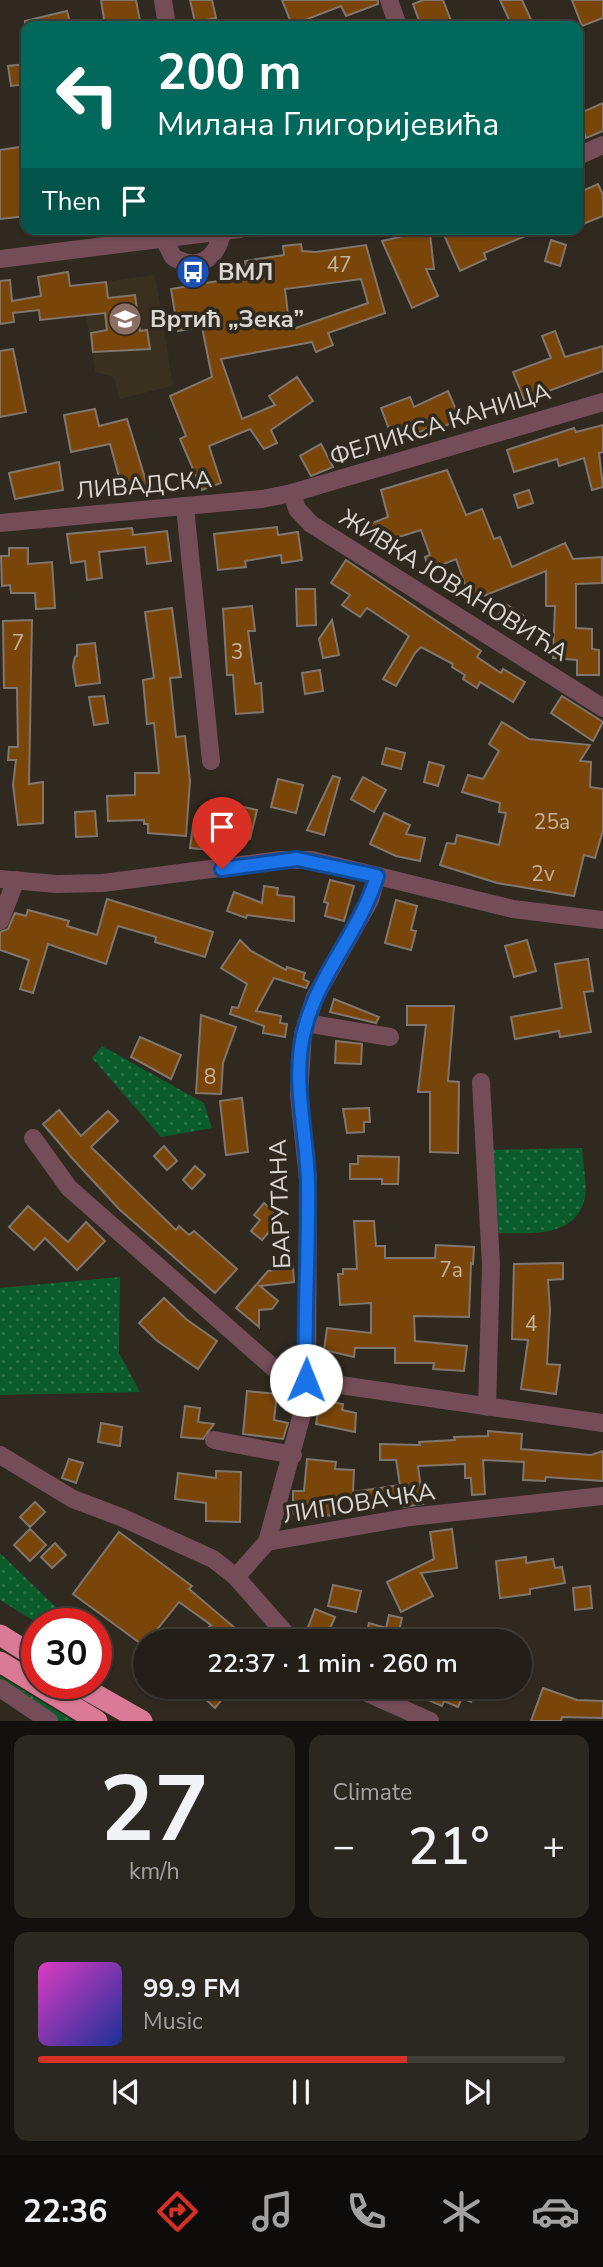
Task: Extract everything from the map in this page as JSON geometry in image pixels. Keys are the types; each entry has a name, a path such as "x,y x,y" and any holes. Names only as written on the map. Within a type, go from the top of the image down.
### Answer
{"highway":[{"path":"0,1635 21,1648"},
{"path":"0,1662 97,1721"},
{"path":"103,1699 142,1721"}],"street":[{"path":"163,0 166,21"},
{"path":"389,0 396,21"},
{"path":"583,154 603,145"},
{"path":"0,259 186,235"},
{"path":"164,239 173,257 196,264 204,263 215,253 228,235"},
{"name":"ФЕЛИКСА КАНИЦА","path":"292,493 603,402"},
{"name":"ЛИВАДСКА","path":"0,523 185,507 292,493"},
{"name":"ЖИВКА ЈОВАНОВИЋА","path":"292,493 297,509 311,524 603,708"},
{"path":"185,507 211,761"},
{"path":"0,921 8,880 56,884 110,882 297,859 526,912 603,920"},
{"name":"БАРУТАНА","path":"267,1542 307,1396 308,1179 299,1064 306,1023 315,997 370,900 377,876"},
{"path":"306,1023 390,1037"},
{"path":"481,1082 491,1265 487,1407"},
{"path":"33,1138 68,1188 262,1361 286,1375 603,1423"},
{"path":"215,1440 293,1455"},
{"path":"0,1455 56,1491 201,1553 236,1577 282,1629"},
{"name":"ЛИПОВАЧКА","path":"236,1577 267,1542 410,1517 603,1496"},
{"path":"0,1688 30,1716 49,1721"},
{"path":"381,1699 430,1721"}],"shaded area":[{"name":"Вртић „Зека”","path":"155,275 173,386 119,399 114,377 95,372 81,285"}],"green space":[{"path":"102,1046 204,1103 212,1128 161,1137 92,1058"},
{"path":"582,1148 585,1197 580,1211 571,1221 546,1232 488,1233 487,1150"},
{"path":"120,1277 119,1353 140,1392 0,1395 0,1288"},
{"path":"0,1553 57,1608 21,1608 21,1613 0,1600"},
{"path":"0,1676 21,1689 21,1699 37,1699 73,1721 49,1721 0,1688"}],"building":[{"path":"101,0 136,0 140,21 104,21"},
{"path":"190,0 212,0 216,18 195,21"},
{"path":"282,0 378,0 378,4 346,16 341,6 302,21 290,21"},
{"path":"423,0 443,0 451,21 419,21 413,4"},
{"path":"500,0 522,0 532,21 510,21"},
{"path":"572,0 603,0 603,18 583,26 583,21 580,21"},
{"path":"67,11 70,21 25,21"},
{"path":"21,65 21,85 11,86 8,66"},
{"path":"603,103 603,131 586,138 583,112"},
{"path":"21,147 21,217 0,219 0,150"},
{"path":"598,184 603,195 603,216 583,224 583,191"},
{"path":"409,235 430,235 434,269 426,269 438,296 412,308 382,241"},
{"path":"444,235 528,235 484,253 486,259 460,271"},
{"path":"551,240 566,245 560,266 545,261"},
{"path":"301,244 302,251 316,252 366,245 385,313 328,333 333,345 316,352 312,342 221,359 242,419 275,405 269,396 297,377 313,401 271,430 277,443 264,449 250,429 209,446 221,483 202,490 180,439 186,436 170,396 212,377 202,327 178,331 171,289 247,276 245,261 284,255 283,246","holes":["361,279 368,303 290,330 285,289"]},
{"path":"68,272 70,286 106,282 108,298 135,295 140,331 147,330 150,349 93,352 91,333 107,330 105,313 40,320 39,310 13,313 14,322 0,324 0,281 10,280 12,301 41,296 38,277"},
{"path":"555,331 565,357 603,346 603,371 524,400 513,372 551,358 542,336"},
{"path":"13,349 26,412 0,417 0,351"},
{"path":"448,391 460,419 434,431 432,427 394,442 381,408 410,397 414,407"},
{"path":"95,409 99,426 127,419 148,488 124,495 110,444 71,452 64,415"},
{"path":"603,425 603,452 599,453 603,487 592,490 584,458 559,466 557,459 514,472 507,450 574,428 576,432"},
{"path":"321,444 333,467 311,476 300,456"},
{"path":"59,462 63,490 15,499 9,473"},
{"path":"447,470 466,515 482,509 494,539 500,537 512,567 565,543 573,559 602,557 602,583 576,584 576,628 592,629 592,649 599,650 599,675 577,675 577,660 553,658 555,606 546,606 546,571 471,601 456,559 429,570 425,557 430,555 421,530 376,544 362,527 388,517 381,490"},
{"path":"529,490 533,503 518,508 514,495"},
{"path":"277,527 278,535 298,532 302,560 282,563 281,555 245,561 246,567 218,570 214,534"},
{"path":"132,528 133,535 167,531 171,561 147,564 145,547 99,552 102,578 87,580 85,561 71,563 67,534"},
{"path":"9,548 28,548 28,564 52,562 55,608 36,609 35,593 11,593 10,585 2,586 1,556 9,556"},
{"path":"346,560 481,651 477,657 501,673 503,669 525,682 513,702 480,682 477,688 463,679 465,675 452,667 453,664 421,647 396,686 383,679 409,636 367,608 360,617 342,605 350,595 331,583"},
{"path":"296,589 315,589 316,625 297,626"},
{"path":"506,604 524,616 513,632 495,620"},
{"path":"252,606 255,631 248,631 255,684 261,683 263,712 236,714 233,675 227,675 223,609"},
{"path":"172,608 181,677 170,678 176,737 185,736 190,781 186,836 148,833 148,824 144,824 144,820 108,821 107,796 135,795 135,773 159,773 154,723 147,724 143,680 154,678 145,612"},
{"path":"32,620 29,784 43,782 43,823 18,825 13,785 16,760 8,760 9,747 18,747 17,688 4,688 3,621"},
{"path":"332,620 339,655 323,658 319,639"},
{"path":"95,643 100,683 76,686 73,666 77,645"},
{"path":"320,670 323,691 305,694 302,673"},
{"path":"104,696 108,723 94,725 89,697"},
{"path":"562,696 603,722 593,741 551,713"},
{"path":"502,722 529,739 590,745 580,761 591,762 590,787 603,789 603,830 595,858 584,855 574,896 497,883 440,865 447,843 455,844 457,835 499,845 506,813 499,812 500,803 462,792 468,775 483,779 499,751 489,744"},
{"path":"386,748 405,753 401,769 382,764"},
{"path":"429,762 444,766 438,786 424,782"},
{"path":"333,776 340,778 324,835 307,830"},
{"path":"363,777 386,790 374,812 351,799"},
{"path":"278,779 303,785 296,813 271,807"},
{"path":"235,805 257,810 250,839 228,834"},
{"path":"95,811 97,836 76,837 75,812"},
{"path":"384,813 410,825 406,834 425,838 420,861 396,856 370,844"},
{"path":"193,825 214,828 211,850 190,848"},
{"path":"330,880 354,886 344,921 325,916 328,903 324,902"},
{"path":"264,886 278,888 277,895 294,897 294,921 247,915 246,918 227,911 234,892 262,903"},
{"path":"107,899 213,932 205,957 155,942 156,937 118,926 106,964 48,944 33,993 20,989 29,960 0,950 0,932 8,929 15,913 26,916 28,910 69,921 67,926 97,935"},
{"path":"396,900 417,906 411,930 416,931 411,950 385,943"},
{"path":"240,940 251,951 286,970 287,967 305,973 303,979 309,982 306,988 274,978 256,1011 281,1016 280,1023 287,1024 285,1037 263,1033 264,1026 230,1014 232,1007 238,1008 247,984 221,968"},
{"path":"527,940 536,971 514,977 505,946"},
{"path":"588,959 593,991 584,992 591,1032 560,1037 559,1031 515,1039 511,1017 562,1008 555,964"},
{"path":"334,999 379,1017 376,1023 330,1012"},
{"path":"407,1006 454,1006 448,1081 459,1082 458,1153 430,1152 430,1092 418,1092 426,1025 407,1025"},
{"path":"201,1015 236,1027 223,1063 221,1094 196,1093"},
{"path":"140,1037 181,1055 171,1079 131,1057"},
{"path":"336,1041 362,1044 361,1064 335,1063"},
{"path":"242,1098 248,1152 226,1155 220,1101"},
{"path":"369,1108 370,1122 364,1122 364,1132 347,1133 343,1109"},
{"path":"59,1110 81,1136 108,1111 118,1121 91,1147 176,1230 179,1226 189,1235 194,1231 237,1269 215,1293 119,1209 43,1124"},
{"path":"164,1146 177,1161 167,1170 154,1156"},
{"path":"358,1156 399,1157 398,1184 382,1184 382,1179 350,1179 350,1164 358,1164"},
{"path":"195,1166 205,1175 192,1189 183,1180"},
{"path":"264,1203 281,1218 262,1240 251,1231 260,1220 254,1215"},
{"path":"28,1206 68,1242 86,1222 105,1241 77,1270 45,1238 34,1250 9,1227"},
{"path":"354,1221 374,1221 376,1246 385,1246 385,1258 435,1258 436,1245 474,1247 469,1317 414,1316 415,1341 467,1346 464,1371 433,1369 434,1363 395,1363 395,1348 355,1348 354,1357 324,1350 327,1328 371,1333 371,1303 340,1305 338,1274 343,1274 343,1269 357,1269"},
{"path":"563,1263 563,1279 548,1280 550,1310 547,1364 560,1365 556,1394 521,1389 528,1340 512,1339 514,1264"},
{"path":"293,1267 294,1282 260,1286 278,1301 272,1309 259,1310 259,1327 236,1308 268,1271"},
{"path":"164,1298 186,1319 217,1341 198,1369 156,1340 139,1323"},
{"path":"247,1391 277,1394 274,1420 288,1423 283,1439 243,1434"},
{"path":"320,1400 343,1404 342,1410 356,1413 355,1432 316,1424"},
{"path":"185,1406 200,1408 198,1422 214,1424 203,1439 181,1437"},
{"path":"101,1423 122,1427 120,1446 98,1442"},
{"path":"488,1431 522,1434 521,1449 591,1455 603,1451 603,1481 546,1477 545,1481 523,1480 524,1462 483,1460 485,1494 472,1495 471,1478 465,1478 465,1464 418,1466 423,1504 403,1507 401,1498 381,1501 337,1498 338,1516 293,1514 293,1491 304,1491 307,1459 336,1462 335,1469 354,1470 353,1492 400,1485 396,1460 380,1460 380,1444 420,1445 419,1442 455,1440 454,1437 488,1436"},
{"path":"69,1459 83,1463 76,1483 62,1478"},
{"path":"216,1471 241,1472 240,1522 206,1521 206,1503 175,1499 178,1473 216,1478"},
{"path":"35,1502 45,1512 30,1527 20,1517"},
{"path":"30,1529 46,1545 30,1561 14,1545"},
{"path":"452,1529 457,1568 421,1573 433,1596 401,1612 387,1582 434,1559 430,1532"},
{"path":"119,1532 192,1586 189,1589 236,1629 207,1629 211,1625 179,1602 158,1629 133,1629 133,1638 112,1623 112,1608 92,1608 73,1594"},
{"path":"55,1543 66,1555 52,1568 41,1557"},
{"path":"526,1557 526,1563 553,1559 555,1568 562,1567 565,1583 530,1589 530,1594 500,1598 496,1561"},
{"path":"333,1585 361,1591 356,1612 328,1606"},
{"path":"590,1586 592,1608 575,1610 573,1588"},
{"path":"315,1609 335,1617 330,1629 307,1629"},
{"path":"389,1615 402,1618 399,1629 368,1629 369,1623 386,1628"},
{"path":"543,1688 577,1700 603,1701 603,1718 562,1717 561,1721 531,1721"},
{"path":"205,1699 222,1699 215,1708"},
{"path":"426,1699 462,1699 458,1707 444,1701 442,1706"}],"place":[{"name":"ВМЛ","path":"193,272"},
{"name":"Вртић „Зека”","path":"125,319"}],"route":[{"path":"222,869 297,859 312,860 377,876 370,900 315,997 303,1034 299,1095 308,1179 306,1380"}]}
